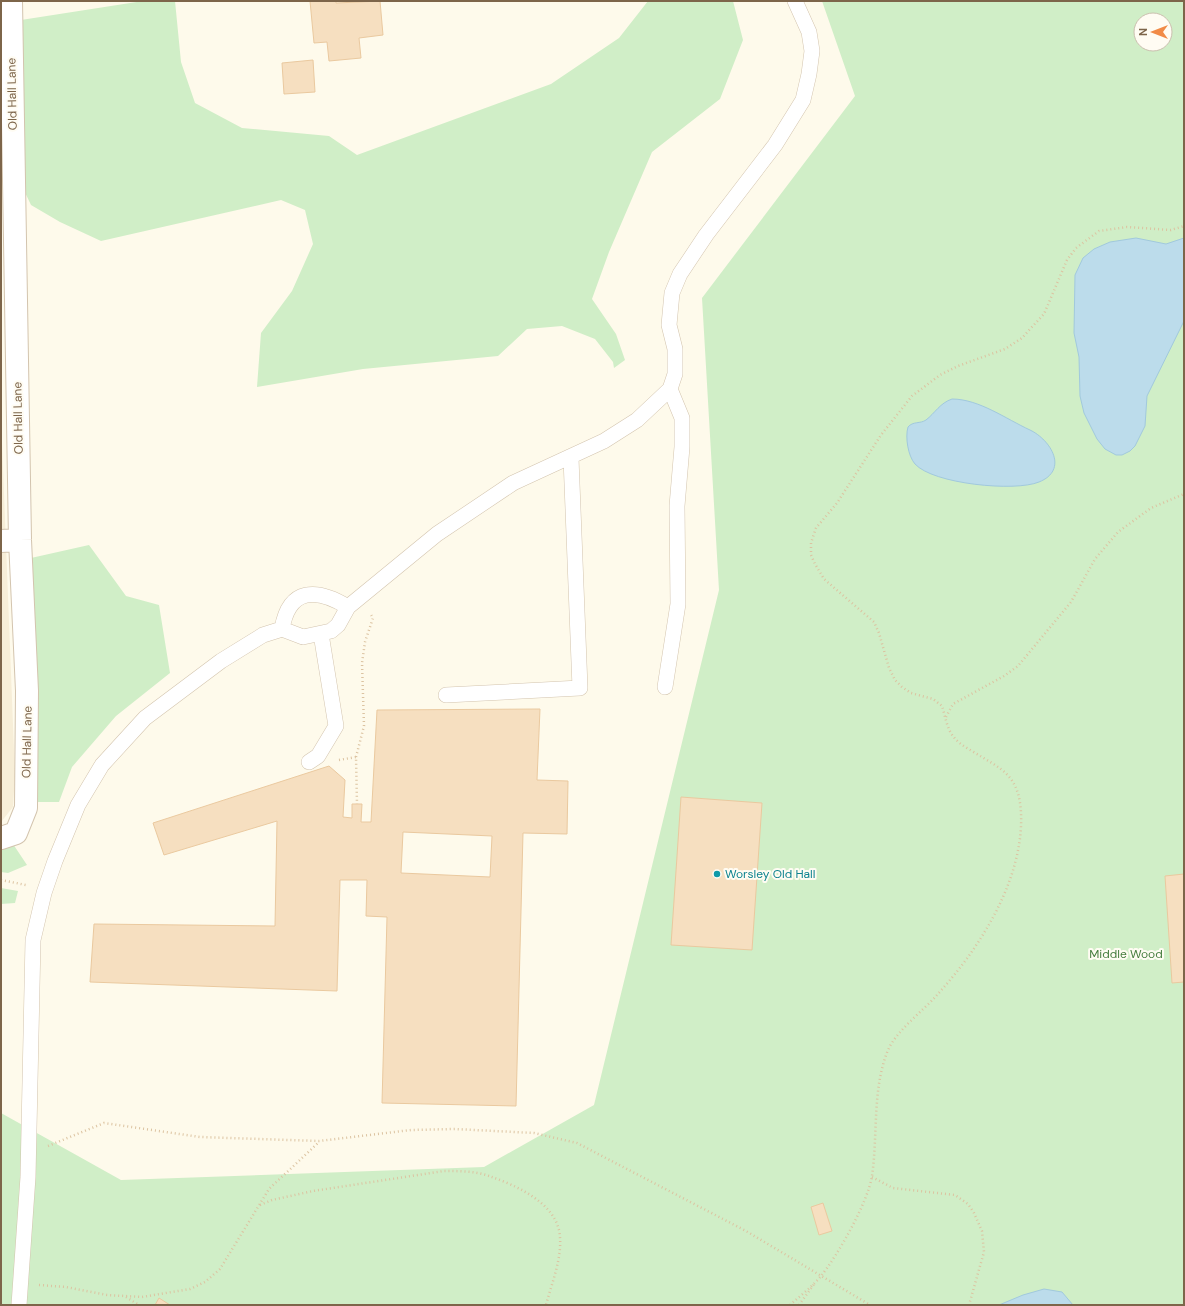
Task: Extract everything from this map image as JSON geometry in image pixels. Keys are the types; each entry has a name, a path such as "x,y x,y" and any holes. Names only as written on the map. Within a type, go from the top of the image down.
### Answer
{"street":[{"name":"Old Hall Lane","path":"8,836 26,808 27,691 10,540 11,1"}],"lane":[{"path":"19,1305 22,1283 28,1155 32,959 36,924 55,860 78,805 102,764 145,718 221,661 263,635 282,629 297,636 322,634 332,631 338,625 348,607 437,534 512,483 571,458 604,441 637,420 670,389 675,374 675,349 669,325 672,293 680,274 706,235 775,145 803,100 809,74 812,51 808,32 796,1"},
{"path":"665,687 678,604 677,506 682,447 682,418 670,389"},
{"path":"446,696 580,688 571,458"},
{"path":"282,629 284,614 290,604 298,598 309,595 330,596 348,607"},
{"path":"314,759 336,726 322,634"}],"path":[{"path":"799,1305 821,1276 863,1206 872,1177 879,1085 888,1050 895,1037 938,994 986,932 998,910 1009,883 1020,842 1021,814 1020,799 1010,776 998,765 959,743 952,735 942,706 939,703 933,699 911,693 902,687 896,680 889,668 879,633 874,622 829,585 815,564 810,555 813,534 824,516 837,503 881,434 912,396 940,375 958,366 1005,349 1022,338 1044,314 1067,260 1076,248 1099,231 1127,226 1171,230 1184,226"},
{"path":"946,718 953,704 1004,676 1018,666 1071,602 1094,559 1118,532 1151,508 1184,494"},
{"path":"357,804 356,757 364,726 362,662 365,642 373,618 360,598"},
{"path":"314,759 332,761 356,757"},
{"path":"1,880 27,886 44,893"},
{"path":"28,1155 104,1123 200,1137 319,1141 411,1130 455,1129 534,1133 577,1142 746,1231 870,1305"},
{"path":"22,1283 66,1287 126,1297 142,1297 190,1289 205,1282 220,1269 269,1189 319,1141"},
{"path":"260,1205 272,1200 313,1192 444,1171 464,1171 488,1176 514,1187 542,1203 555,1219 559,1232 559,1254 546,1305"},
{"path":"872,1177 894,1188 955,1195 968,1204 982,1231 984,1252 969,1305"},
{"path":"790,1305 821,1276"},
{"path":"126,1297 139,1305"}],"shaded area":[{"path":"1,416 15,776 13,807 1,822"}],"green space":[{"path":"143,1 175,1 181,62 195,103 242,128 329,136 357,155 551,84 619,38 648,1 733,1 743,40 720,99 652,152 609,252 592,299 616,334 625,360 614,368 613,362 595,339 562,326 527,329 498,356 363,369 257,387 261,333 292,291 313,244 305,210 281,200 101,241 60,222 31,205 21,184 21,20"},
{"name":"Middle Wood","path":"822,1 1184,1 1184,1305 1,1305 1,1113 121,1180 484,1167 594,1105 719,590 702,298 855,96"},
{"path":"89,545 126,596 159,605 170,673 116,716 72,767 59,802 35,802 31,558"},
{"path":"13,844 27,865 8,873 1,872 1,849"},
{"path":"1,888 18,891 15,903 1,904"}],"water":[{"path":"1136,238 1166,244 1184,238 1184,321 1147,396 1145,426 1135,446 1130,451 1122,455 1116,455 1105,449 1097,439 1084,413 1080,396 1079,357 1074,333 1075,275 1083,258 1094,249 1110,242"},
{"path":"952,399 972,402 982,406 1002,415 1038,435 1050,448 1054,455 1055,463 1053,470 1048,477 1039,482 1028,485 994,486 956,481 939,477 925,471 915,464 909,451 907,441 908,427 912,424 926,420 941,406"},
{"path":"1044,1289 1062,1292 1073,1305 999,1305 1023,1295"}],"building":[{"path":"310,1 336,1 336,3 380,1 383,35 359,38 361,58 329,61 327,42 314,43"},
{"path":"313,60 315,92 284,94 282,63"},
{"path":"540,709 537,780 568,781 567,834 523,833 516,1106 382,1103 387,917 366,916 367,880 340,880 337,991 90,982 94,924 275,926 277,821 164,855 153,823 329,766 345,780 343,817 352,818 352,804 362,804 361,822 371,822 377,710","holes":["403,832 492,836 490,877 401,873"]},
{"name":"Worsley Old Hall","path":"681,797 762,803 752,950 671,945"},
{"path":"1184,874 1184,982 1172,983 1165,876"},
{"path":"823,1203 832,1231 819,1235 811,1207"},
{"path":"159,1298 170,1305 155,1305"}],"place":[{"name":"Worsley Old Hall","path":"717,874"}]}
